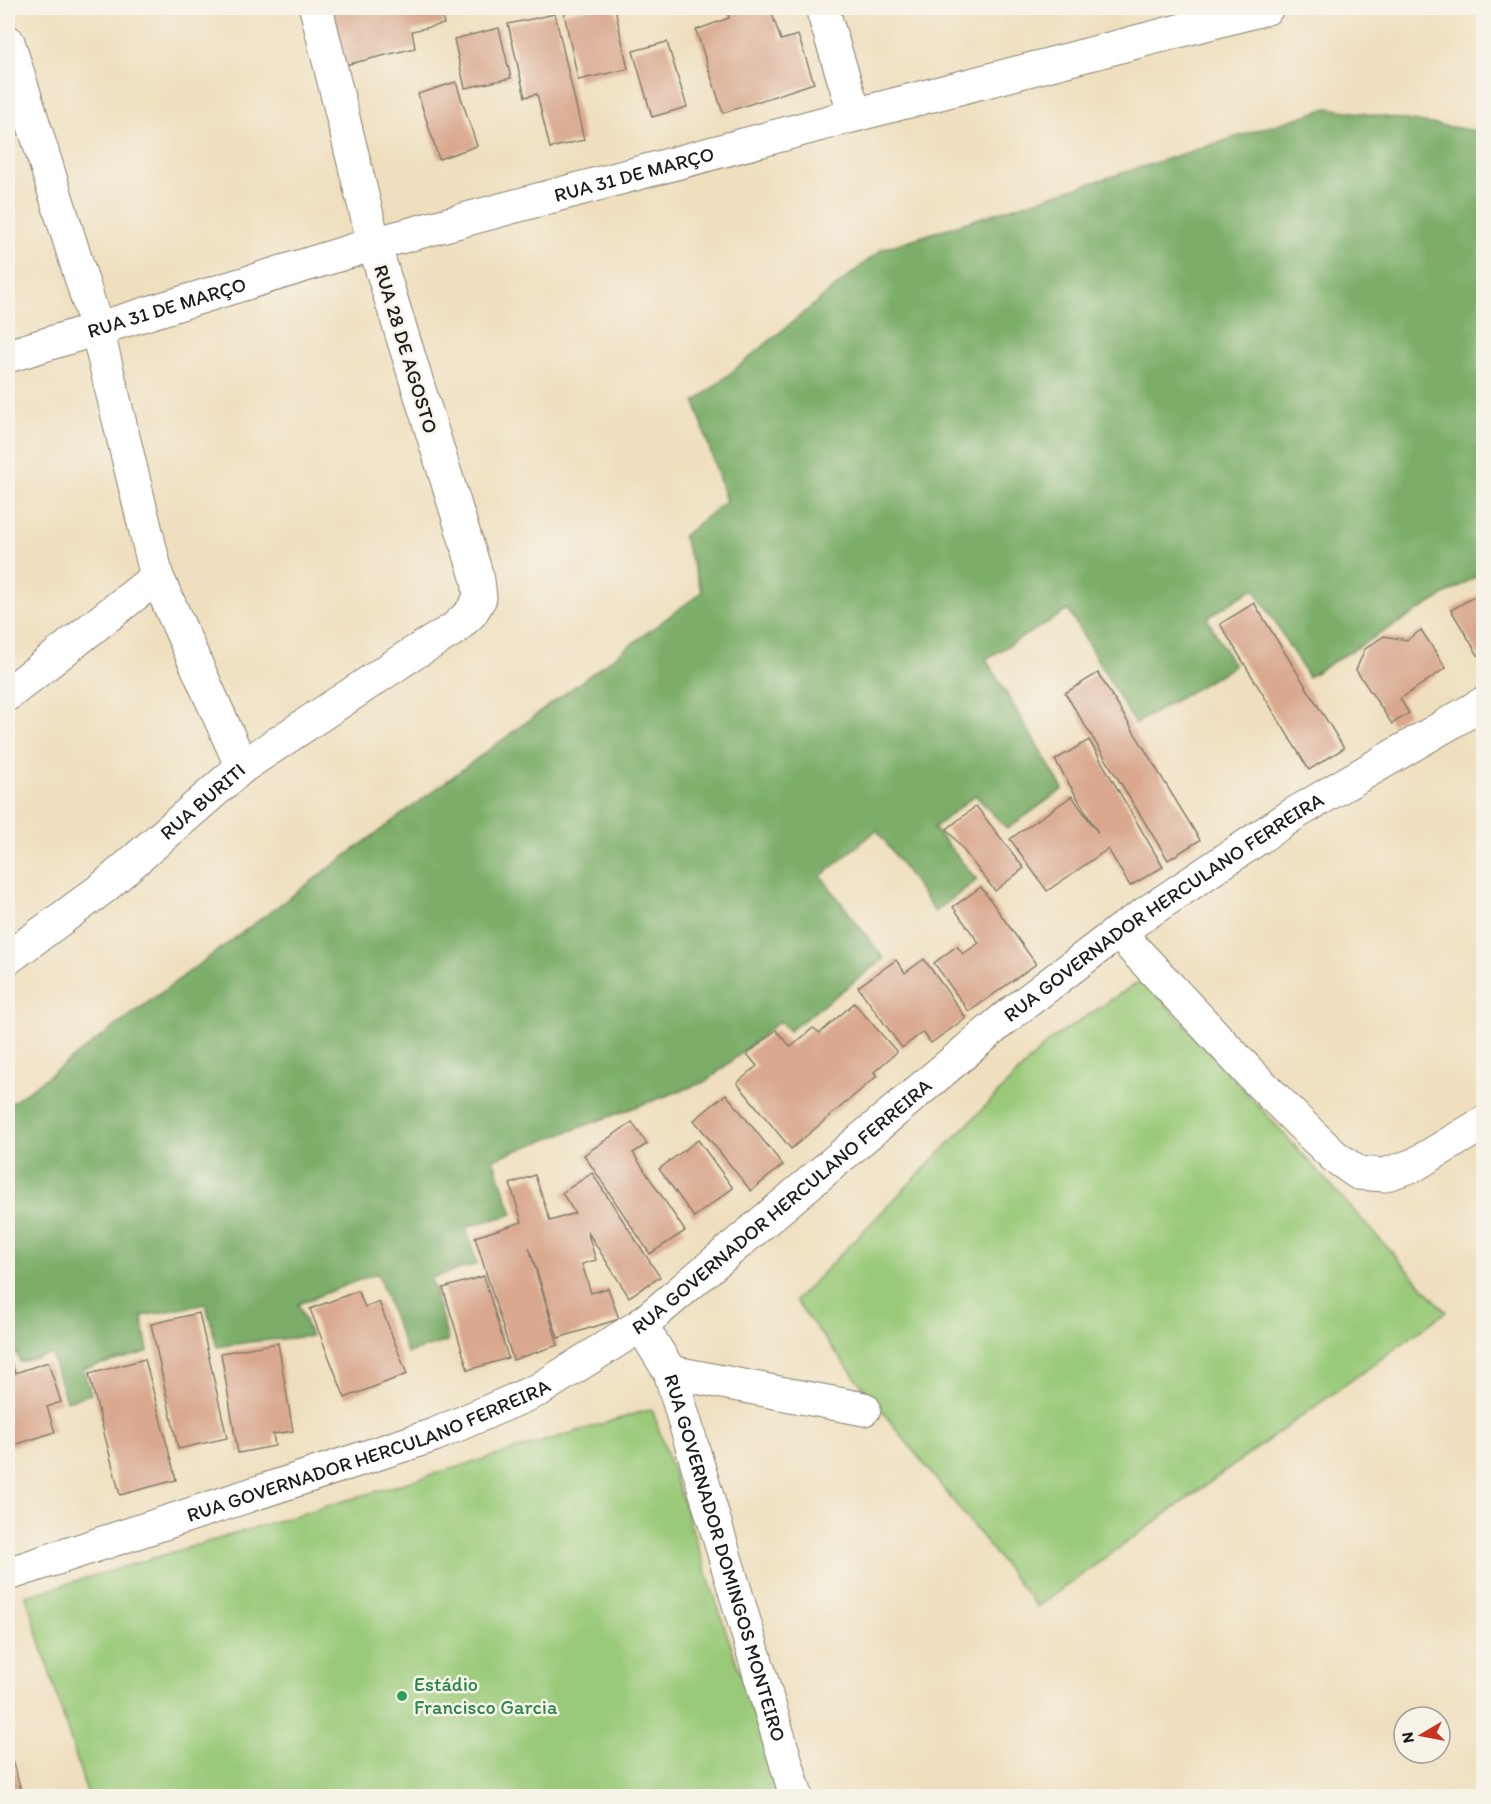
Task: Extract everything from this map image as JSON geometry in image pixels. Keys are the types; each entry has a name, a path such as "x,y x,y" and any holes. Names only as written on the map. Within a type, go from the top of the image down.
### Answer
{"street":[{"name":"RUA 28 DE AGOSTO","path":"316,8 374,244 478,580 480,598 471,613 454,629 409,656"},
{"path":"822,8 855,115"},
{"name":"RUA 31 DE MARÇO","path":"8,356 374,244 855,115 1267,8"},
{"path":"8,42 97,328 157,577 242,767"},
{"path":"8,694 157,577"},
{"name":"RUA BURITI","path":"8,958 103,888 242,767 409,656"},
{"name":"RUA GOVERNADOR HERCULANO FERREIRA","path":"8,1574 434,1435 540,1389 641,1325 1004,1019 1118,932 1294,814 1484,703"},
{"path":"1118,932 1249,1072 1334,1156 1358,1173 1384,1175 1414,1165 1484,1123"},
{"name":"RUA GOVERNADOR DOMINGOS MONTEIRO","path":"641,1325 670,1372 796,1797"},
{"path":"670,1372 864,1409"}],"green space":[{"path":"1328,108 1483,132 1483,572 1308,677 1254,588 1207,618 1234,666 1135,724 1068,610 986,659 1063,789 1007,829 975,795 934,828 977,880 935,912 877,830 821,876 884,959 789,1031 780,1021 707,1081 493,1159 513,1214 466,1227 477,1264 431,1278 448,1341 407,1353 377,1273 298,1304 311,1336 217,1347 206,1304 142,1316 148,1352 83,1369 91,1394 66,1401 51,1354 20,1362 17,1353 8,1356 8,1106 702,592 683,536 726,501 695,402 882,249"},
{"path":"1143,979 1446,1312 1037,1607 795,1301 1049,1041"},
{"name":"Estádio Francisco Garcia","path":"652,1409 781,1796 88,1796 26,1596"}],"building":[{"path":"331,8 440,8 444,24 412,31 415,48 345,65"},
{"path":"591,8 615,8 628,69 578,80 564,13"},
{"path":"770,8 781,40 798,35 814,83 723,113 696,30 729,18 727,10"},
{"path":"555,14 584,140 550,148 537,94 525,97 508,24"},
{"path":"499,28 511,78 465,88 454,39"},
{"path":"667,42 687,107 652,117 633,51"},
{"path":"456,82 477,146 439,159 418,94"},
{"path":"1484,591 1484,665 1451,610"},
{"path":"1254,603 1344,748 1309,770 1220,624"},
{"path":"1421,630 1446,668 1400,699 1409,713 1392,724 1356,670 1365,649 1384,636 1407,640"},
{"path":"1098,673 1200,840 1168,860 1065,693"},
{"path":"1089,740 1163,867 1130,886 1108,849 1047,891 1010,839 1072,796 1098,833 1055,760"},
{"path":"976,806 1024,868 995,891 947,829"},
{"path":"981,887 1036,964 969,1012 934,963 957,946 963,954 979,943 953,907"},
{"path":"924,959 966,1018 931,1043 923,1032 902,1048 858,987 896,960 905,973"},
{"path":"854,1003 897,1052 874,1072 877,1076 791,1149 737,1083 757,1066 747,1054 776,1030 791,1047 813,1028 820,1033"},
{"path":"726,1094 783,1165 751,1191 694,1120"},
{"path":"632,1122 647,1144 633,1153 685,1231 650,1254 584,1155"},
{"path":"698,1140 733,1188 694,1217 659,1169"},
{"path":"592,1173 660,1277 629,1297 587,1231 596,1260 582,1264 591,1293 608,1288 619,1319 558,1338 529,1247 558,1345 513,1360 475,1237 522,1222 510,1184 535,1175 550,1221 575,1213 562,1193"},
{"path":"484,1276 508,1358 468,1370 443,1288"},
{"path":"358,1291 365,1307 379,1302 407,1374 345,1398 310,1309"},
{"path":"199,1313 227,1438 178,1449 151,1324"},
{"path":"278,1343 293,1431 273,1434 275,1446 238,1453 221,1353"},
{"path":"145,1359 176,1480 120,1495 89,1374"},
{"path":"11,1360 15,1373 48,1362 61,1402 47,1407 55,1432 8,1447 8,1362"},
{"path":"8,1747 23,1796 8,1796"}],"place":[{"name":"Estádio Francisco Garcia","path":"402,1696"}]}
